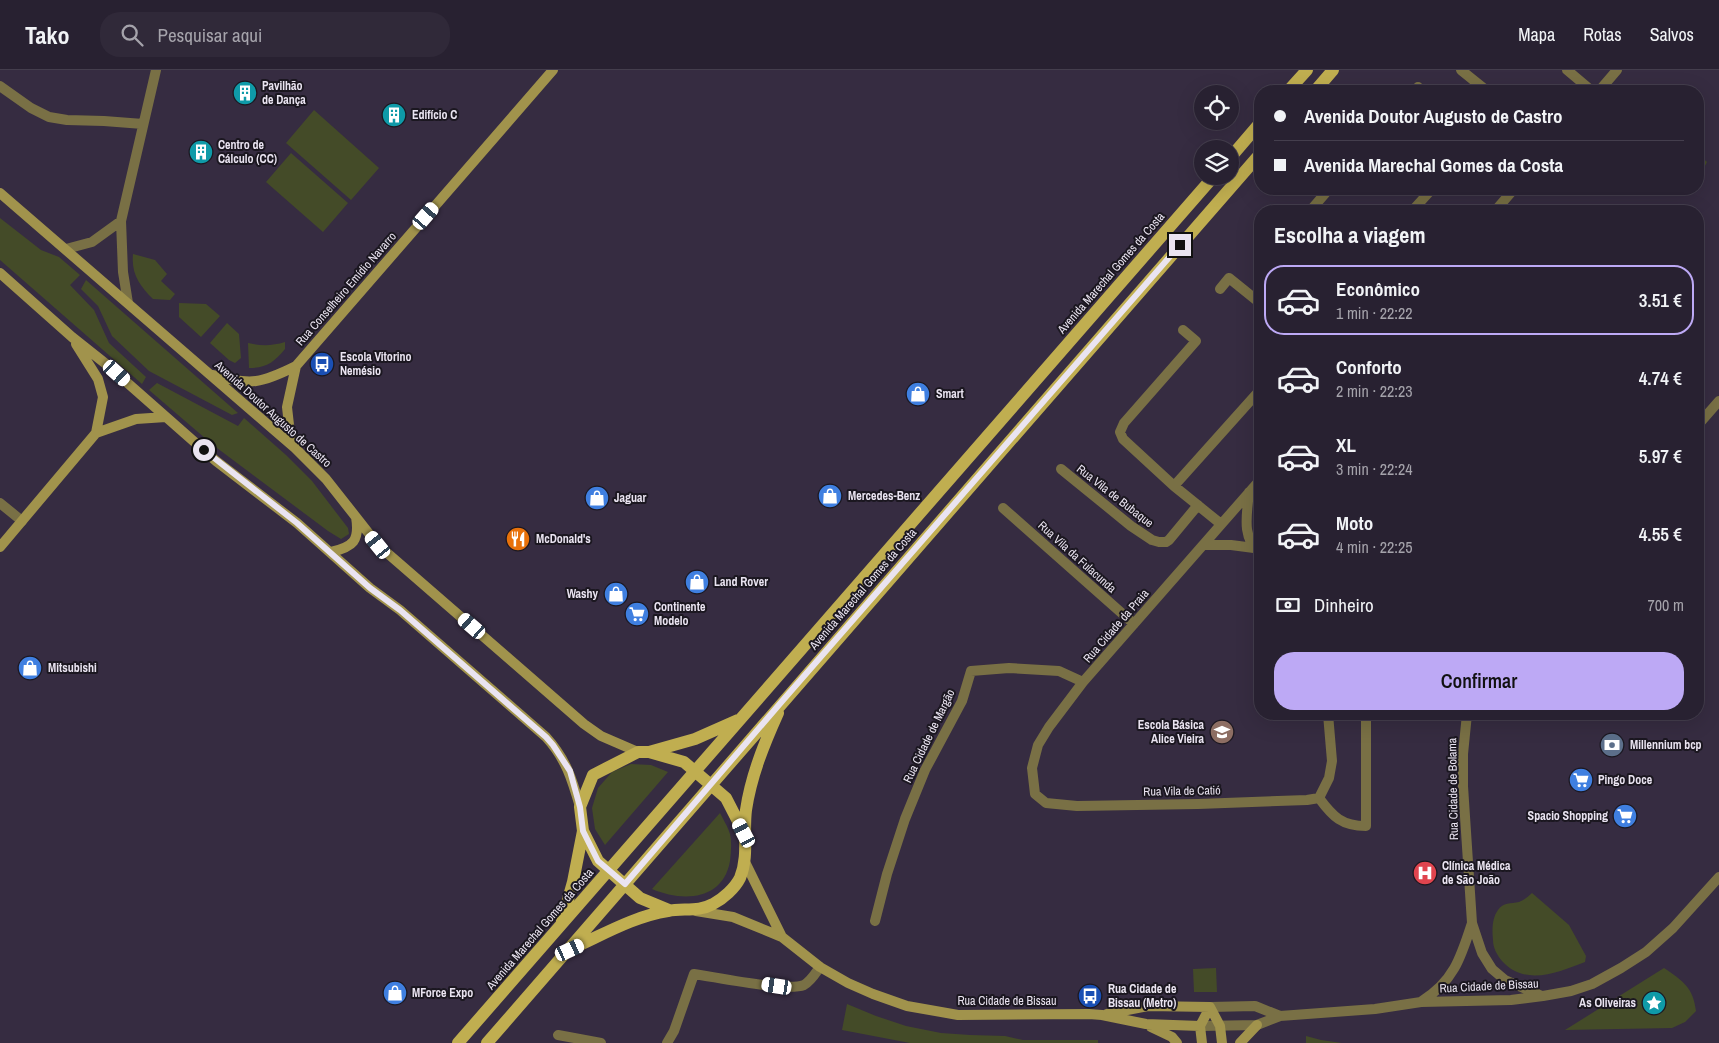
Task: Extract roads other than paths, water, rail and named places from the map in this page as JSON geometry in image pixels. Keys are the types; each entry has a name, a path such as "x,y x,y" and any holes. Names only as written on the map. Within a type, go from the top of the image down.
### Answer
{"main road":[{"name":"Rua Conselheiro Emídio Navarro","path":"210,374 231,380 250,382 270,379 296,366 553,70"},
{"path":"1293,85 1307,70"},
{"path":"1319,85 1333,70"},
{"path":"1239,148 1254,130"},
{"name":"Avenida Marechal Gomes da Costa","path":"488,1043 784,699 1254,161"},
{"name":"Avenida Marechal Gomes da Costa","path":"458,1043 1206,185"},
{"name":"Avenida Doutor Augusto de Castro","path":"0,193 295,448 326,479 378,545 584,724 601,736 643,752"},
{"path":"0,272 216,462 297,523 370,588 400,610 553,745 570,771 580,807 583,831 573,882 560,926"},
{"path":"0,546 96,433 103,397 98,379 72,337"},
{"name":"Rua Conselheiro Emídio Navarro","path":"295,448 287,407 296,366"},
{"path":"96,433 136,419 166,417"},
{"path":"331,552 346,549 353,544 357,535 356,516"},
{"path":"570,950 635,920 669,910 694,910 712,904 728,893 739,879 745,862 744,833 746,810 756,766 784,699"},
{"path":"580,807 593,775 643,752 695,739 742,718"},
{"path":"643,752 684,762 726,798 744,833"},
{"path":"583,831 598,861 640,898 669,910"},
{"name":"Rua Cidade de Bissau","path":"745,862 782,937"},
{"name":"Rua Cidade de Bissau","path":"694,910 733,917 782,937 820,968 848,983 907,1006 933,1011 958,1015 1102,1015 1148,1006 1210,1007"},
{"path":"1202,1043 1200,1026 1210,1007"},
{"path":"1210,1007 1220,1026 1222,1043"},
{"name":"Rua Cidade de Bissau","path":"1102,1015 1146,1024 1200,1026"},
{"path":"1146,1024 1172,1037 1177,1043"},
{"path":"1240,1043 1257,1026"}],"street":[{"path":"128,303 123,272 121,221 156,70"},
{"path":"1462,70 1480,85"},
{"path":"1567,70 1585,85"},
{"path":"1604,85 1617,70"},
{"path":"0,86 31,108 49,117 67,120 143,124"},
{"path":"1315,205 1325,195"},
{"path":"1417,205 1427,195"},
{"path":"1499,205 1509,195"},
{"path":"66,249 92,242 121,221"},
{"path":"1220,289 1229,278 1254,298"},
{"path":"1183,330 1196,341 1124,423 1120,432 1123,439 1174,486 1221,524"},
{"path":"1174,486 1254,397"},
{"path":"1704,418 1719,400"},
{"name":"Rua Vila de Bubaque","path":"1061,469 1131,526 1152,540 1159,542 1169,540 1198,505"},
{"name":"Rua Cidade da Praia","path":"1046,803 1035,794 1032,768 1038,745 1049,727 1083,682 1254,487"},
{"path":"1249,492 1246,529 1254,545"},
{"path":"0,503 22,521"},
{"name":"Rua Vila da Fulacunda","path":"1003,508 1134,624"},
{"path":"1203,545 1231,545 1254,550"},
{"name":"Rua Cidade de Margão","path":"875,921 887,874 905,820 925,770 962,701 970,671 1009,668 1059,671 1083,682"},
{"path":"1329,720 1332,761 1329,778 1320,798 1326,808 1344,823 1352,826 1366,826 1366,720"},
{"name":"Rua Cidade de Bolama","path":"1466,720 1463,754 1463,786 1472,923 1482,953 1492,969 1505,980 1542,996"},
{"name":"Rua Vila de Catió","path":"1046,803 1077,806 1198,804 1320,798"},
{"name":"Rua Cidade de Bissau","path":"1200,1026 1257,1026 1280,1016 1375,1009 1421,1002 1511,1000 1542,996 1592,984 1646,952 1674,928 1719,877"},
{"name":"Rua Cidade de Bolama","path":"1421,1002 1437,992 1448,980 1461,956 1472,923"},
{"path":"668,1043 674,1032 694,974 777,986 795,986 807,983 820,968"},
{"name":"Rua Cidade de Bissau","path":"1210,1007 1255,1006 1280,1016"},
{"path":"558,1035 600,1043"}],"place":[{"name":"Pavilhão de Dança","path":"245,93"},
{"name":"Edifício C","path":"394,115"},
{"name":"Centro de Cálculo (CC)","path":"201,152"},
{"name":"Escola Vitorino Nemésio","path":"322,364"},
{"name":"Smart","path":"918,394"},
{"name":"Mercedes-Benz","path":"830,496"},
{"name":"Jaguar","path":"597,498"},
{"name":"McDonald's","path":"518,539"},
{"name":"Land Rover","path":"697,582"},
{"name":"Washy","path":"616,594"},
{"name":"Continente Modelo","path":"637,614"},
{"name":"Mitsubishi","path":"30,668"},
{"name":"Escola Básica Alice Vieira","path":"1222,732"},
{"name":"Millennium bcp","path":"1612,745"},
{"name":"Pingo Doce","path":"1581,780"},
{"name":"Spacio Shopping","path":"1625,816"},
{"name":"Clínica Médica de São João","path":"1425,873"},
{"name":"MForce Expo","path":"395,993"},
{"name":"Rua Cidade de Bissau (Metro)","path":"1090,996"},
{"name":"As Oliveiras","path":"1654,1003"}]}
